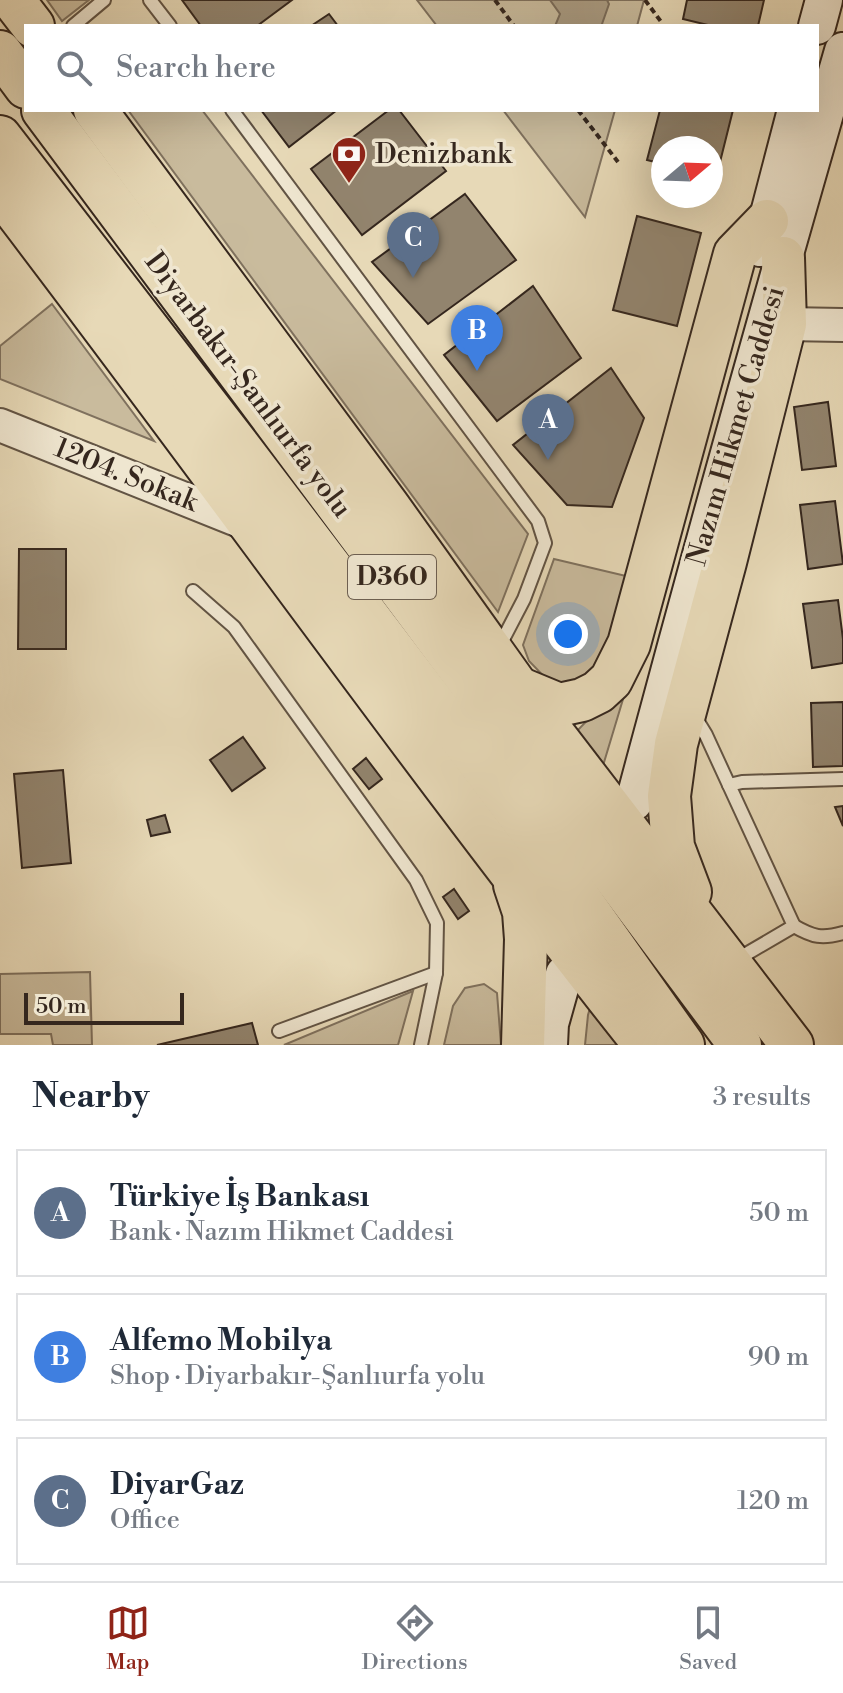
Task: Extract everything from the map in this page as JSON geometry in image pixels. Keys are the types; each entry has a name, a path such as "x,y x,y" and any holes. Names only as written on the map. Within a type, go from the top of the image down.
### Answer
{"highway":[{"path":"13,0 31,24"},
{"path":"0,52 24,84"},
{"name":"Diyarbakır-Şanlıurfa yolu","path":"44,112 740,1045"},
{"path":"96,112 507,672 792,1045"},
{"name":"Diyarbakır-Şanlıurfa yolu","path":"0,137 540,843 683,1045"},
{"path":"0,191 513,876 645,1045"},
{"path":"507,672 559,705 582,700 598,692 611,680 629,644 735,254 775,240 785,324 676,744 669,796 673,847 689,889 729,963"},
{"path":"513,876 525,925 523,1045"}],"main road":[{"path":"818,24 824,0"},
{"name":"Nazım Hikmet Caddesi","path":"775,240 843,51"},
{"name":"Nazım Hikmet Caddesi","path":"626,791 694,578 775,240 796,112"},
{"path":"549,1045 550,1024 571,985 560,1045"}],"street":[{"path":"785,324 843,325"},
{"name":"1204. Sokak","path":"0,425 252,526"}],"lane":[{"path":"75,24 104,0"},
{"path":"150,0 168,24"},
{"path":"233,112 538,521 545,543 524,599 507,672"},
{"path":"193,591 234,627 416,880 437,923 436,973 421,1045"},
{"path":"687,705 706,735 794,926 809,935 827,938 843,933"},
{"path":"729,785 843,779"},
{"path":"729,963 794,926"},
{"path":"279,1031 436,973"}],"path":[{"path":"495,0 513,24"},
{"path":"645,0 662,23"},
{"path":"580,112 618,162"}],"shaded area":[{"path":"47,0 89,0 62,21"},
{"path":"417,0 644,0 638,24 435,24"},
{"path":"550,0 607,0 609,4 602,24 556,24 560,14"},
{"path":"129,112 204,112 528,534 498,612"},
{"path":"505,112 614,112 585,217"},
{"path":"52,304 154,441 0,379 0,346"},
{"path":"554,559 626,576 598,679 556,689 529,661 523,645"},
{"path":"630,676 602,769 575,733"},
{"path":"90,972 92,1045 53,1045 51,1034 0,1034 0,974"},
{"path":"484,984 497,993 501,1045 444,1045 453,1006 465,988"},
{"path":"413,991 398,1045 284,1045"},
{"path":"593,998 629,1045 585,1045"}],"building":[{"path":"182,0 292,0 260,24 200,24"},
{"path":"687,0 764,0 758,24 704,24 683,19"},
{"path":"329,14 336,24 314,24"},
{"path":"263,112 334,112 289,147"},
{"path":"386,112 401,112 446,171 362,235 311,169"},
{"path":"659,112 732,112 723,150 723,136 653,136"},
{"path":"465,194 516,260 428,324 372,262"},
{"path":"637,216 701,233 677,326 613,310"},
{"path":"533,286 581,358 497,421 444,355"},
{"path":"611,368 644,418 612,507 567,505 513,445"},
{"path":"828,402 836,466 802,470 794,407"},
{"path":"835,501 843,564 808,569 800,505"},
{"path":"19,549 66,549 66,649 18,649"},
{"path":"838,600 843,663 812,668 803,604"},
{"path":"843,702 843,766 813,767 811,703"},
{"path":"243,737 265,768 232,791 210,760"},
{"path":"366,758 382,779 369,789 353,769"},
{"path":"63,770 71,863 22,868 14,774"},
{"path":"843,806 843,826 835,807"},
{"path":"165,815 170,832 151,836 147,820"},
{"path":"454,889 469,911 458,919 443,897"},
{"path":"252,1023 258,1045 157,1045"}],"place":[{"name":"Denizbank","path":"349,185"},
{"name":"DiyarGaz","path":"413,278"},
{"name":"Alfemo Mobilya","path":"477,371"},
{"name":"Türkiye İş Bankası","path":"548,460"}]}
